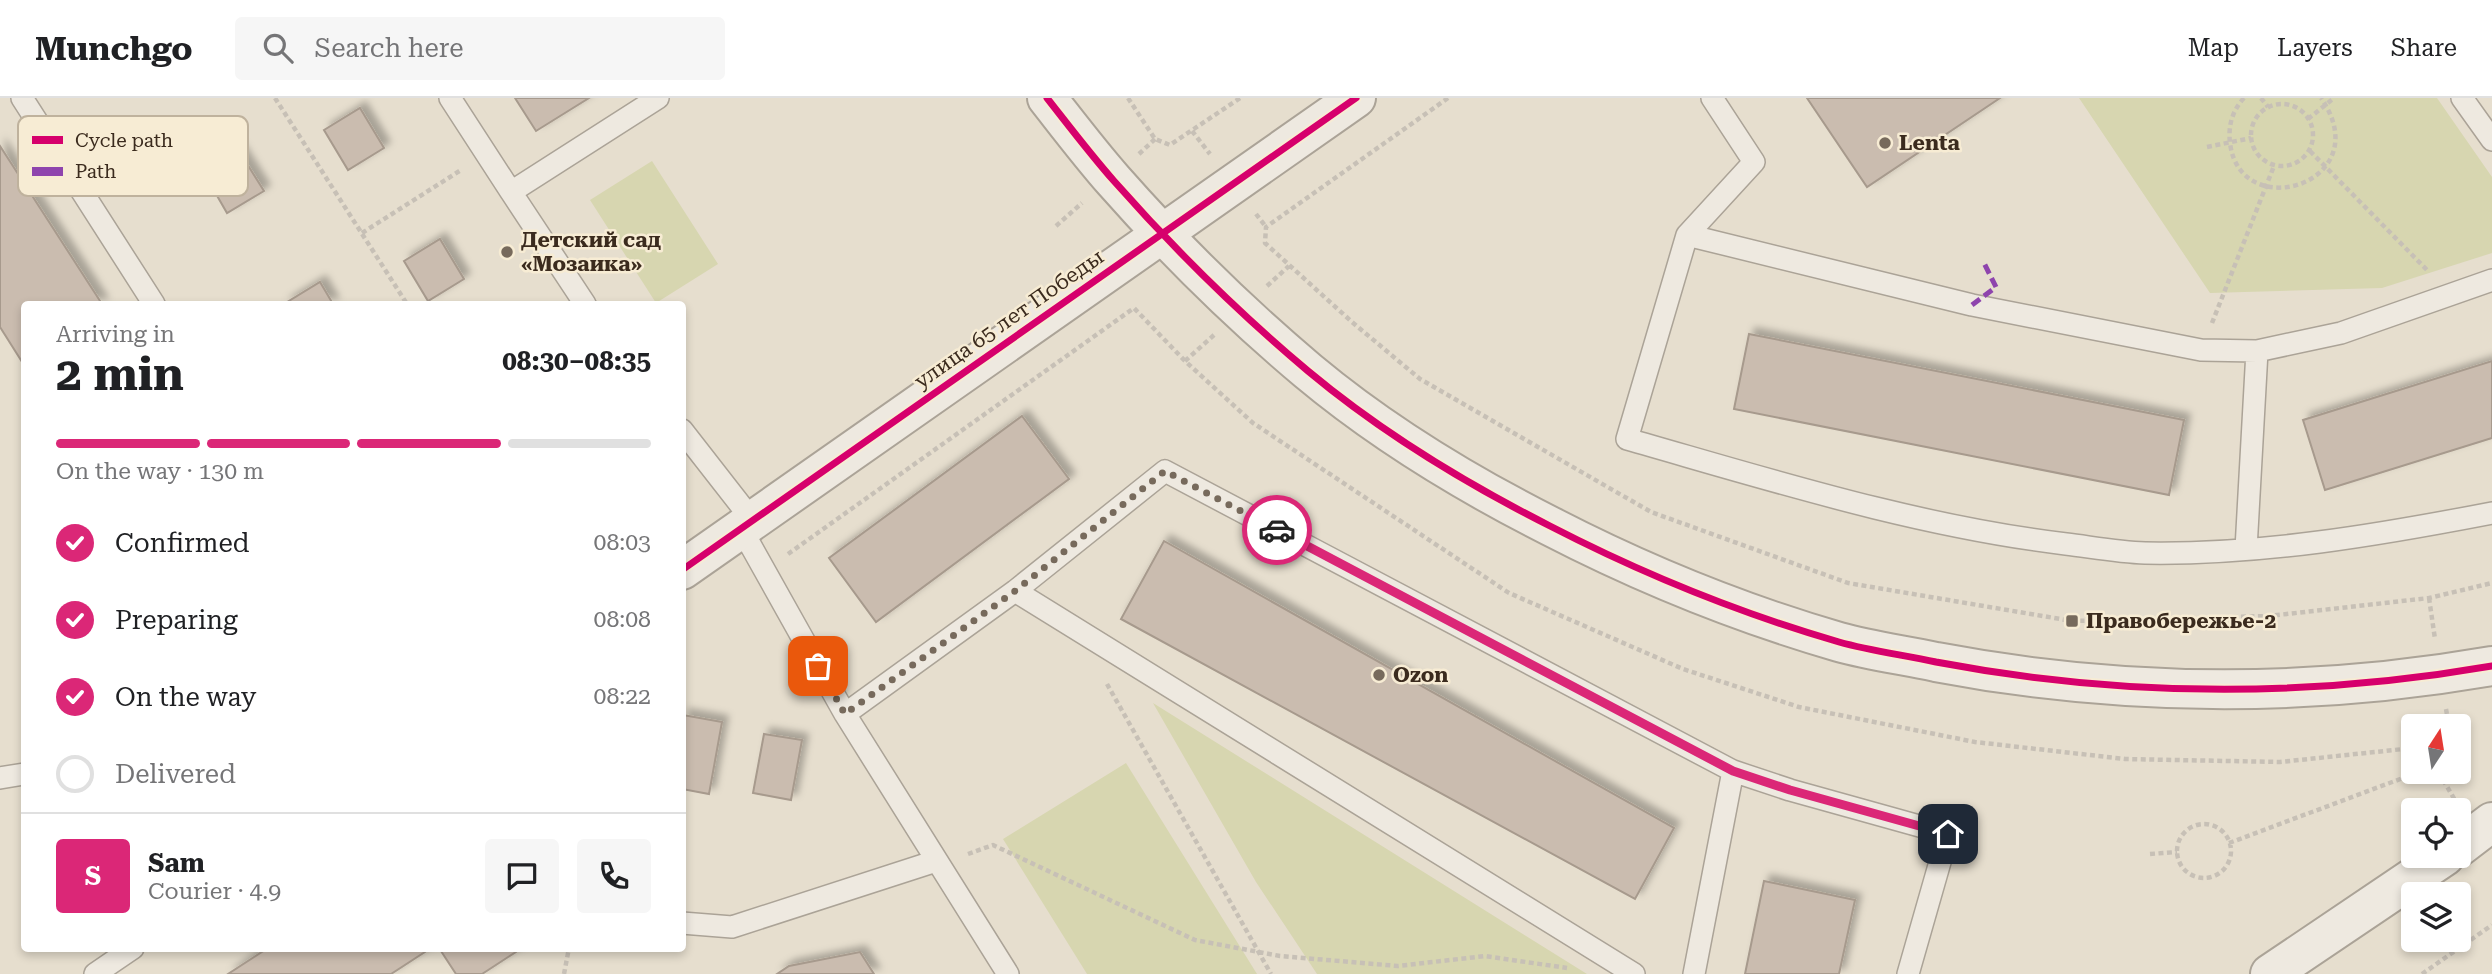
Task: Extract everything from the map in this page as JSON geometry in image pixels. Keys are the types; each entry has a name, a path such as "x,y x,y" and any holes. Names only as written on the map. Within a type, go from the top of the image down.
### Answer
{"street":[{"path":"1047,98 1111,178 1162,234 1240,311 1310,373 1384,428 1486,493 1610,557 1730,607 1844,644 1981,670 2121,688 2278,690 2441,675 2492,666"},
{"name":"улица 65 лет Победы","path":"686,567 1356,98"},
{"path":"2471,838 2492,822"},
{"path":"2270,974 2427,868"}],"lane":[{"path":"22,98 34,116"},
{"path":"450,98 583,301"},
{"path":"511,192 658,98"},
{"path":"1712,98 1754,162 1687,235 1627,439 1889,511 2007,537 2143,553 2246,549 2403,531 2492,513"},
{"path":"2462,98 2492,139"},
{"path":"85,196 152,301"},
{"path":"1687,235 1972,305 2201,350 2257,351 2341,333 2492,280"},
{"path":"2246,549 2257,351"},
{"path":"686,436 747,526 764,570 845,714 1008,974"},
{"path":"845,714 1015,591 1165,471 1733,771 1790,790 1948,834 1908,974"},
{"path":"1015,591 1634,974"},
{"path":"1694,974 1733,771"},
{"path":"0,778 21,774"},
{"path":"686,923 732,927 937,862"},
{"path":"95,974 127,952"}],"path":[{"path":"275,98 405,301"},
{"path":"1128,98 1155,139 1170,145 1240,98"},
{"path":"2244,98 2232,115 2228,132 2231,150 2238,166 2251,179 2267,187 2284,189 2302,185 2317,177 2335,146 2336,129 2331,112 2321,98"},
{"path":"2261,98 2267,107"},
{"path":"2308,119 2334,98"},
{"path":"2287,104 2297,107 2314,131 2310,150 2295,164 2274,166 2257,154 2252,138 2253,123 2267,107 2287,104"},
{"path":"2207,147 2252,138"},
{"path":"2310,150 2451,294"},
{"path":"362,233 486,154"},
{"path":"2201,350 2274,166"},
{"path":"764,570 1134,308 1185,361 1252,423 1498,586 1683,669 1799,707 1975,742 2124,760 2280,762 2401,749"},
{"path":"1077,631 1271,974"},
{"path":"2229,843 2401,779"},
{"path":"2200,824 2218,828 2225,834 2230,854 2227,865 2219,873 2197,877 2187,872 2180,863 2177,852 2183,834 2200,824"},
{"path":"937,862 993,845 1195,940 1280,956 1398,966 1485,956 1576,970"},
{"path":"2150,854 2177,852"},
{"path":"2422,974 2492,925"},
{"path":"564,974 568,952"}],"green space":[{"path":"2079,98 2437,98 2492,177 2492,253 2382,288 2210,293"},
{"path":"652,161 718,264 659,301 655,301 590,200"},
{"path":"1153,703 1587,974 1317,974 1256,882"},
{"path":"1126,763 1257,974 1087,974 1003,839"}],"building":[{"path":"515,98 589,98 536,131"},
{"name":"Lenta","path":"1807,98 2000,98 1867,187"},
{"path":"360,108 384,148 348,170 324,130"},
{"path":"0,146 18,174 18,196 32,196 100,301 21,301 21,360 0,327"},
{"path":"248,165 264,191 227,213 217,196 248,196"},
{"path":"440,239 464,279 428,301 404,261"},
{"path":"320,282 331,301 289,301"},
{"path":"1749,334 2184,420 2169,495 1734,409"},
{"path":"2492,361 2492,438 2325,490 2303,420"},
{"path":"1022,416 1069,479 876,622 829,558"},
{"path":"1164,541 1674,828 1635,899 1121,619"},
{"path":"686,716 722,722 709,794 686,790"},
{"path":"764,734 802,740 791,800 753,793"},
{"path":"1764,881 1855,900 1839,974 1745,974"},
{"path":"262,952 425,952 391,974 228,974"},
{"path":"442,952 516,952 482,974 456,974"},
{"path":"860,952 874,974 777,974 789,966"}],"marked path":[{"path":"1972,305 1996,287 1984,263"}],"cycle path":[{"path":"1047,98 1105,171 1184,256 1257,326 1336,393 1394,436 1487,492 1585,544 1692,591 1802,631 1851,645 2005,674 2075,682 2144,687 2284,688 2353,684 2492,666"},
{"path":"686,567 1356,98"}],"way so far":[{"path":"818,666 845,714 1015,591 1165,471 1277,530"}],"place":[{"name":"Lenta","path":"1885,143"},
{"name":"Детский сад «Мозаика»","path":"507,252"},
{"name":"Правобережье-2","path":"2072,621"},
{"name":"Ozon","path":"1379,675"}],"route":[{"path":"1277,530 1733,771 1790,790 1948,834"}]}
